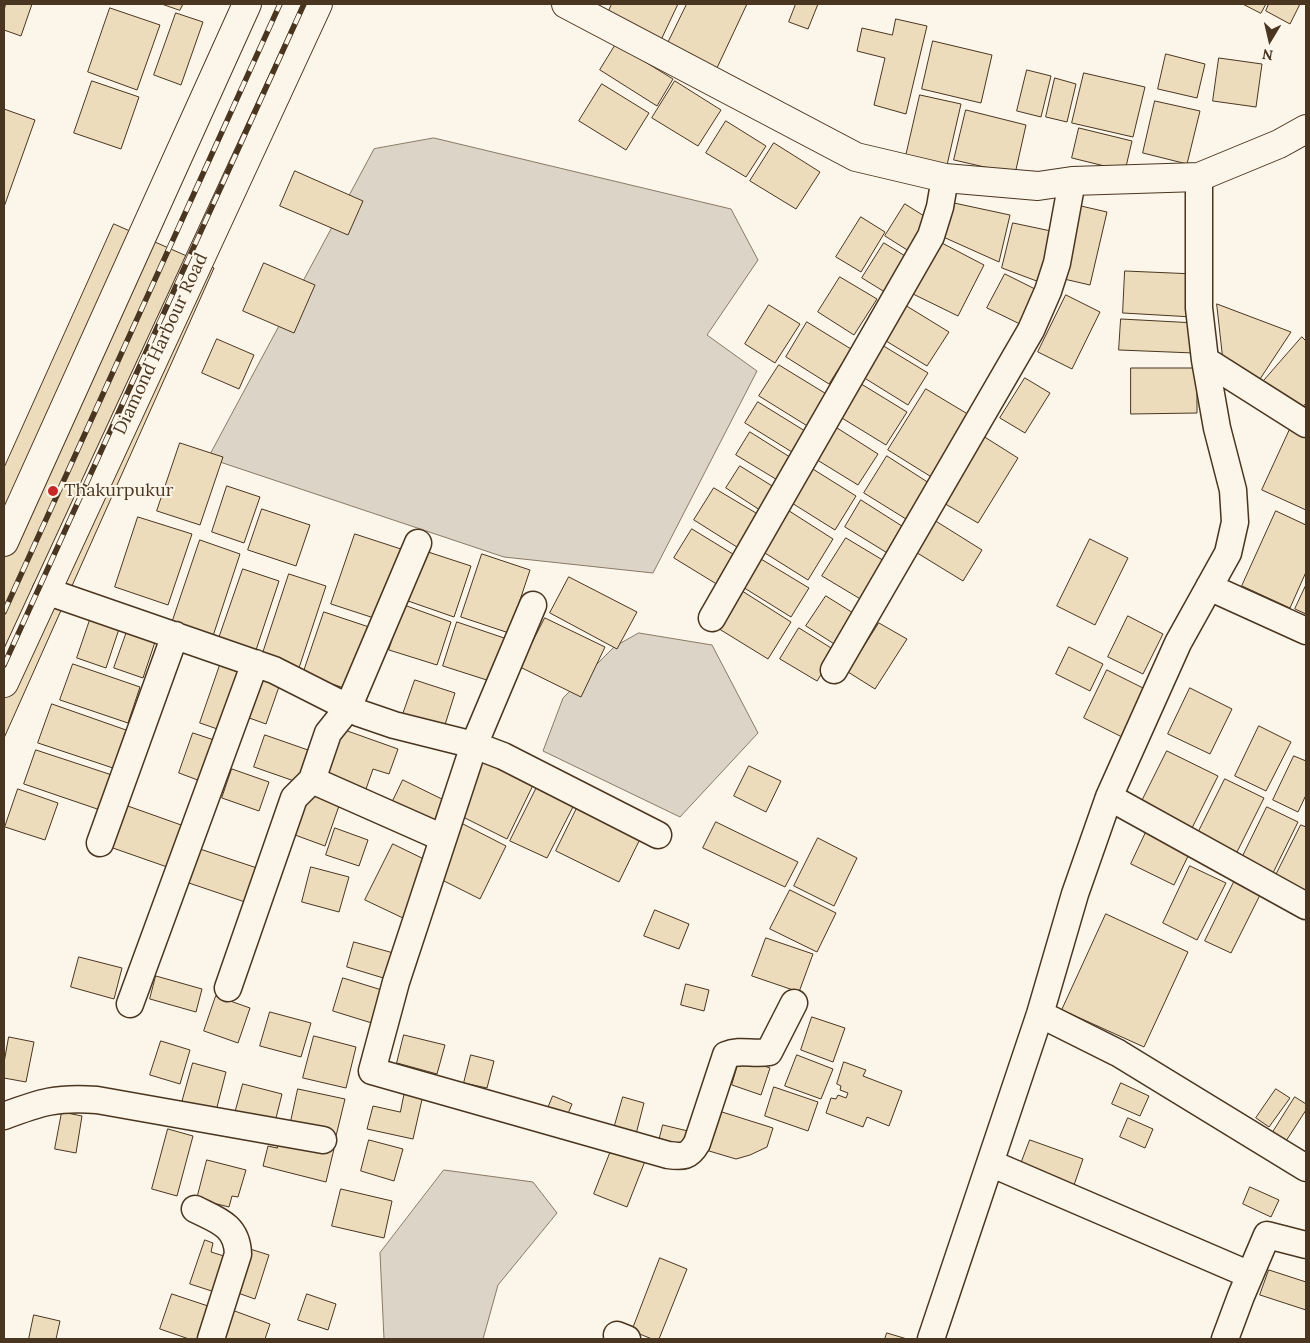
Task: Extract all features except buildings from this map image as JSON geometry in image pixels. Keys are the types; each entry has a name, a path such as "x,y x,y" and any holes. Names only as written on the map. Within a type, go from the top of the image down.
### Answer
{"main road":[{"path":"4,542 247,4"},
{"name":"Diamond Harbour Road","path":"4,683 318,4"},
{"path":"566,4 856,157 945,178 1038,186 1072,181 1199,177 1278,144 1306,129"}],"street":[{"path":"931,1339 1040,1014 1075,894 1110,797 1173,652 1228,552 1235,522 1233,490 1217,428 1205,360 1199,308 1199,177"},
{"path":"712,618 931,236 940,207 945,178"},
{"path":"834,670 1031,330 1048,291 1057,263 1072,181"},
{"path":"1205,360 1306,424"},
{"path":"228,988 294,798 312,780 328,733 348,708 418,543"},
{"path":"1209,586 1306,631"},
{"path":"46,590 274,670 348,708 394,725 474,745 503,756 658,835"},
{"path":"533,605 474,745 396,982 372,1071 668,1155 684,1157 692,1152 697,1143 726,1055 735,1051 758,1054 768,1052 774,1045 794,1003"},
{"path":"100,843 176,635"},
{"path":"130,1004 255,663"},
{"path":"312,780 442,838"},
{"path":"1110,797 1306,906"},
{"path":"1040,1014 1118,1053 1306,1168"},
{"path":"4,1116 39,1103 66,1097 97,1100 323,1140"},
{"path":"990,1163 1250,1275"},
{"path":"195,1209 232,1230 238,1241 238,1254 211,1339"},
{"path":"1226,1339 1267,1235 1306,1245"}],"shaded area":[{"path":"434,138 731,209 758,260 707,335 757,371 653,573 504,557 208,458 374,149"},
{"path":"639,633 712,645 758,733 680,817 543,751 563,698 614,647"},
{"path":"444,1170 533,1182 557,1213 498,1285 483,1339 384,1339 380,1253"}],"railway":[{"path":"4,612 280,4"},
{"path":"4,665 304,4"}],"place":[{"name":"Thakurpukur","path":"53,491"}]}
